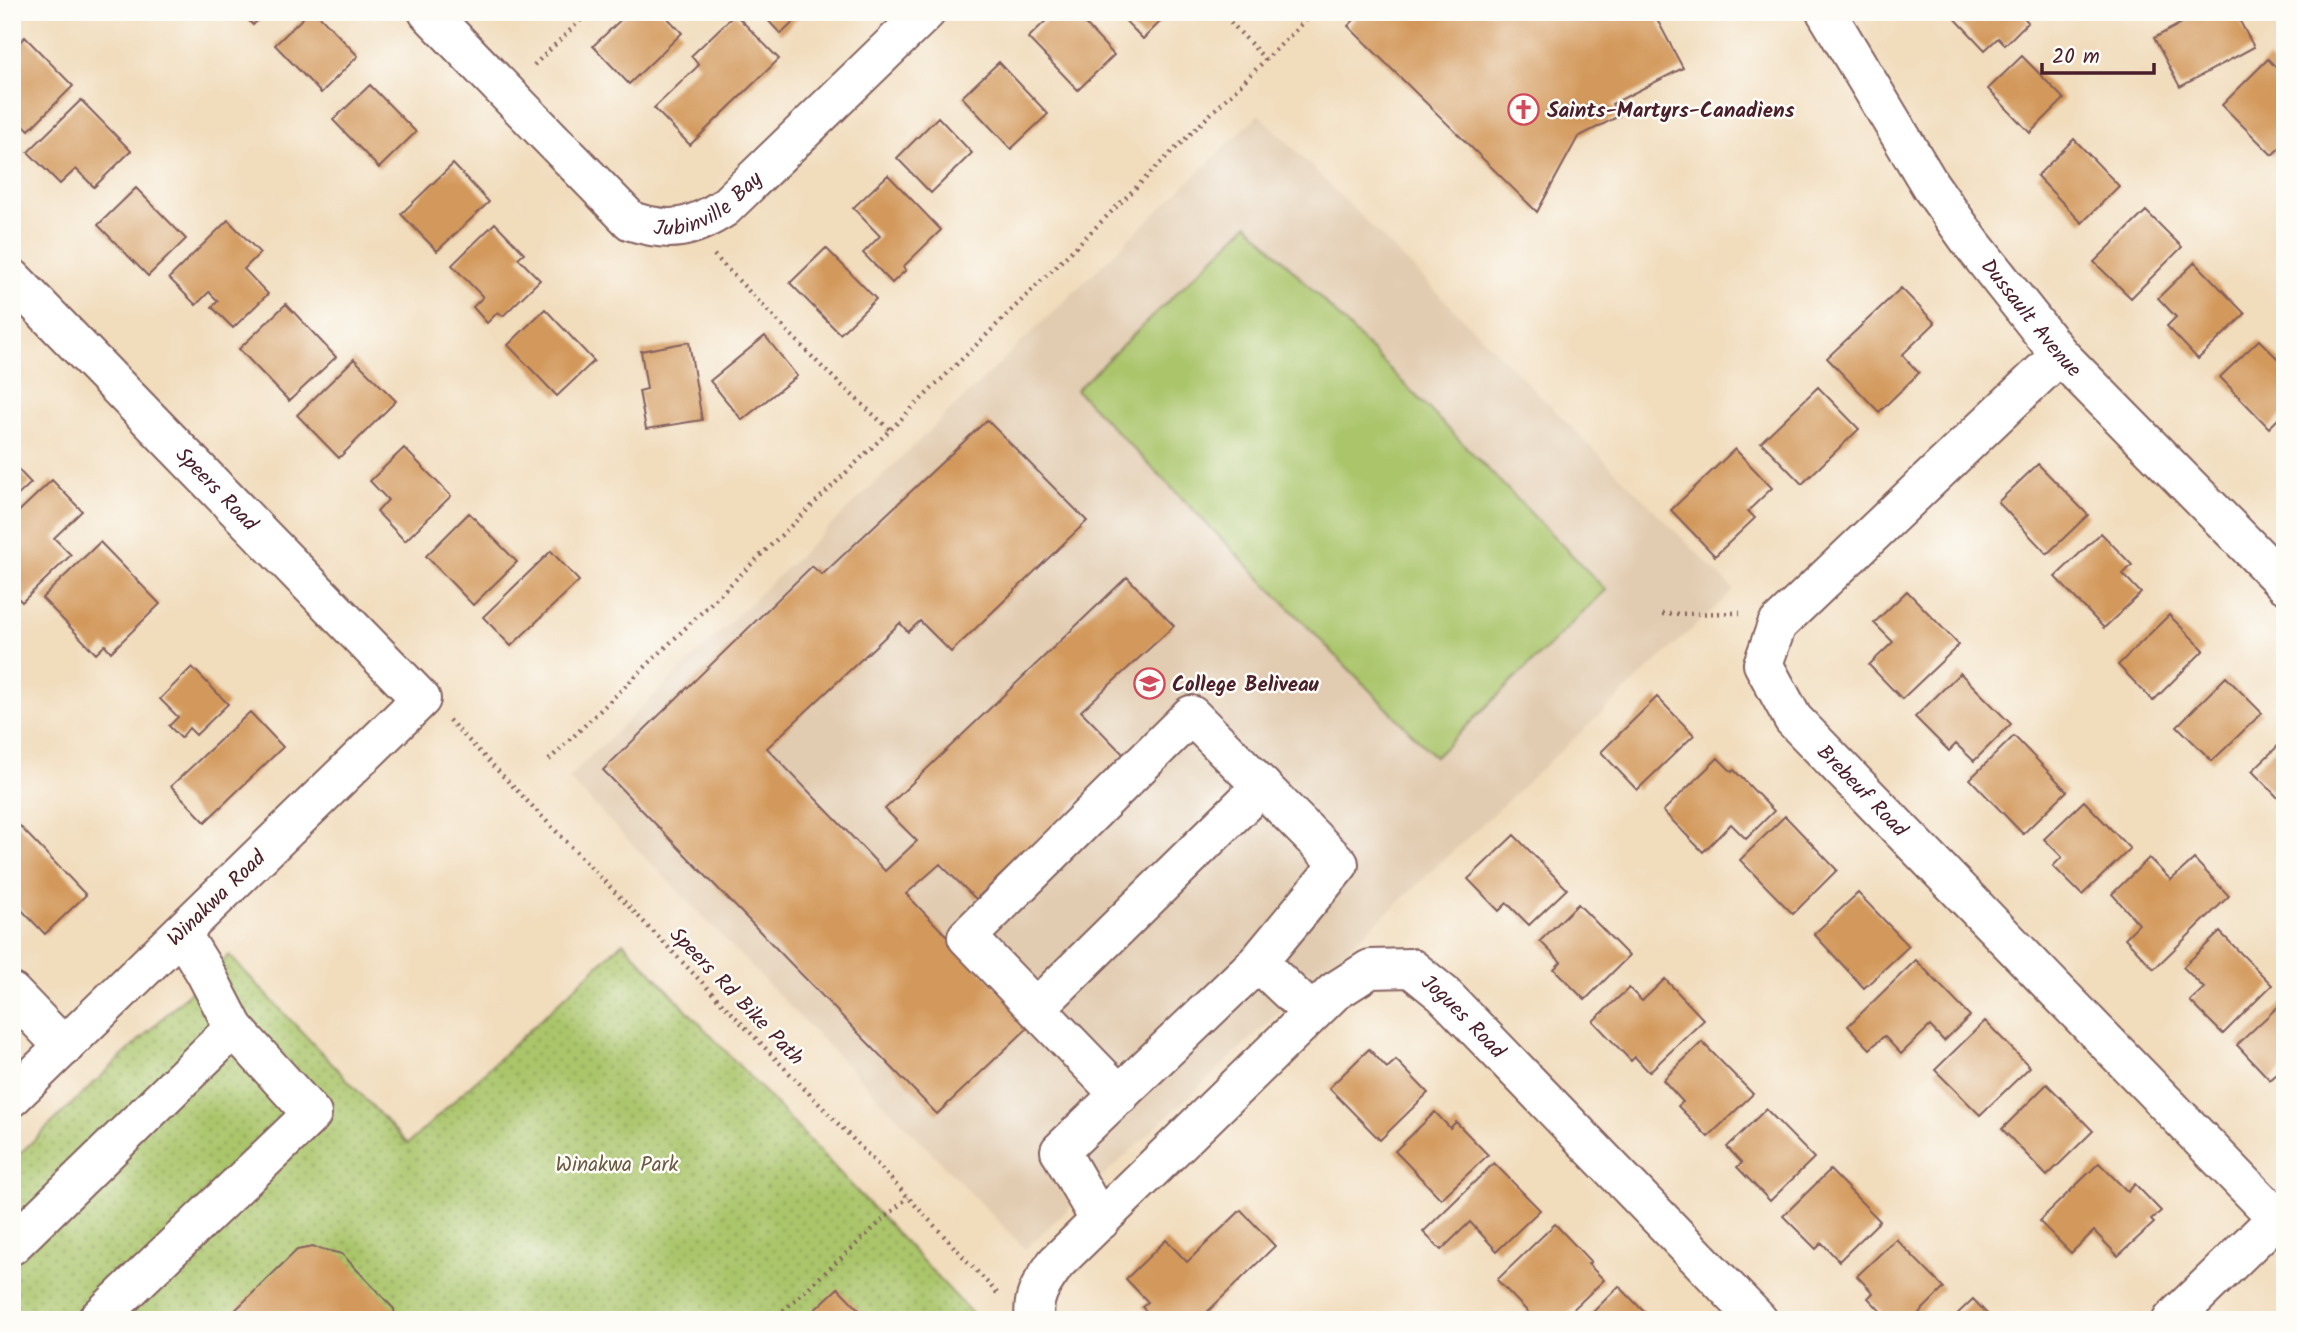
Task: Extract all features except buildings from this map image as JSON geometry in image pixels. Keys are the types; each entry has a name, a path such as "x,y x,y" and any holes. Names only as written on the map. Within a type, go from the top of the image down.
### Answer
{"street":[{"name":"Jubinville Bay","path":"428,12 631,221 657,229 687,226 709,218 724,208 926,12"},
{"name":"Dussault Avenue","path":"1826,12 1930,185 1972,244 2060,355 2285,584"},
{"name":"Speers Road","path":"12,278 421,699"},
{"name":"Brebeuf Road","path":"2060,355 1789,612 1777,625 1763,664 1793,719 2282,1218"},
{"name":"Winakwa Road","path":"12,1097 421,699"},
{"path":"1100,1221 1060,1151 1120,1095 1258,962 1339,864 1191,715 967,937 1120,1095"},
{"path":"1036,1008 1262,786"},
{"path":"97,1320 312,1114 234,1028 181,933"},
{"path":"1258,962 1312,1013"},
{"name":"Jogues Road","path":"1034,1313 1042,1283 1056,1263 1334,992 1370,969 1411,968 1443,994 1758,1320"},
{"path":"12,993 64,1047"},
{"path":"12,1245 234,1028"},
{"path":"2172,1320 2282,1218"}],"path":[{"path":"506,93 589,12"},
{"path":"1221,12 1265,59"},
{"path":"549,760 890,430 1314,12"},
{"path":"687,226 823,368 890,430"},
{"path":"1662,614 1789,612"},
{"name":"Speers Rd Bike Path","path":"421,699 457,726 999,1294 1034,1313"},
{"path":"772,1320 908,1197"}],"shaded area":[{"name":"College Beliveau","path":"1259,114 1734,590 1025,1249 568,778"}],"green space":[{"path":"1248,224 1606,590 1435,757 1076,390"},
{"name":"Winakwa Park","path":"623,942 978,1320 12,1320 12,1161 229,955 408,1144"}],"place":[{"name":"Saints-Martyrs-Canadiens","path":"1524,110"},
{"name":"College Beliveau","path":"1149,684"}]}
